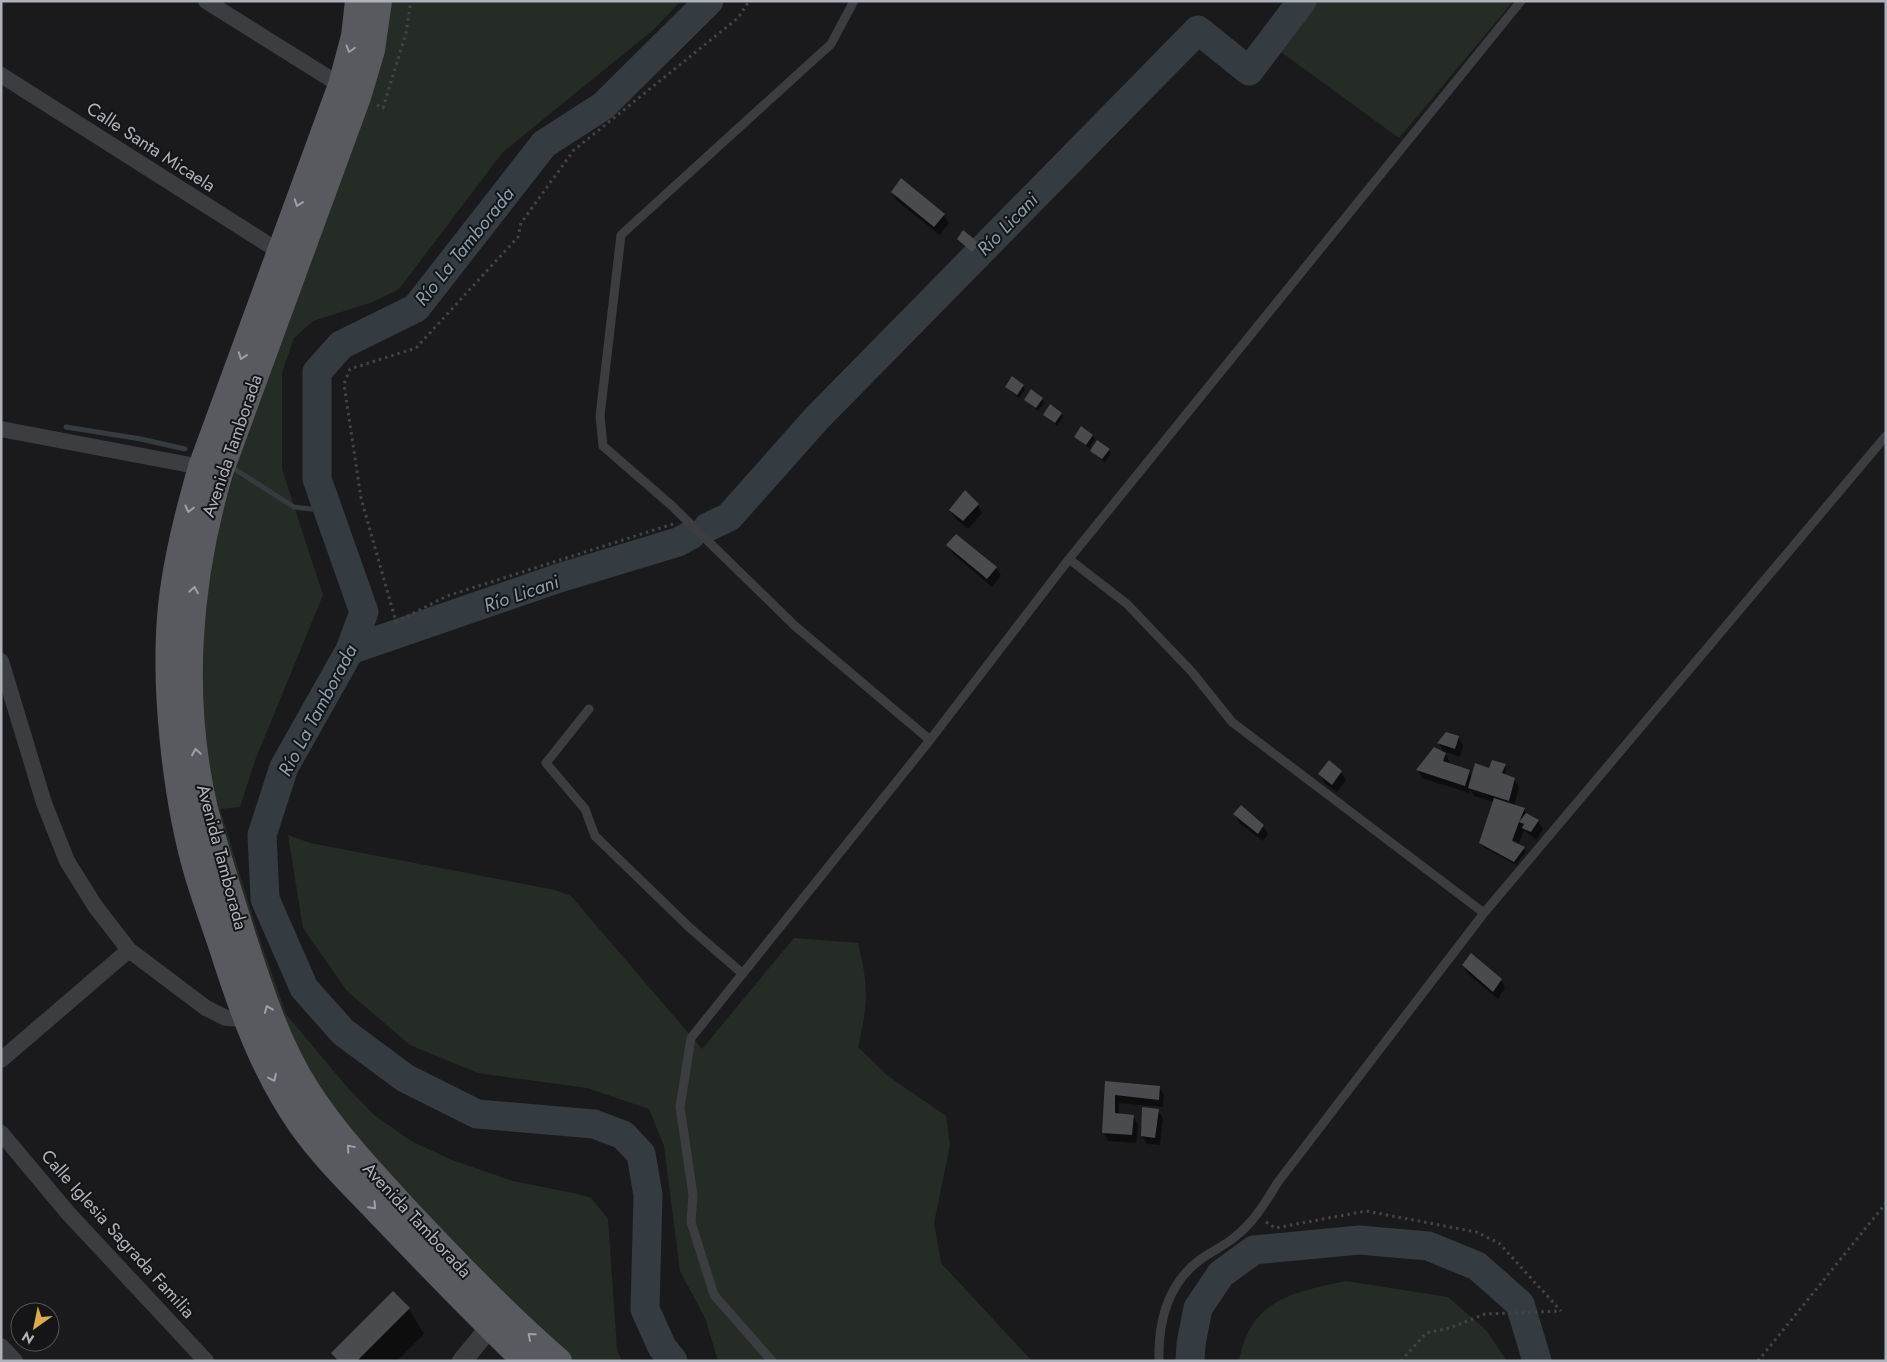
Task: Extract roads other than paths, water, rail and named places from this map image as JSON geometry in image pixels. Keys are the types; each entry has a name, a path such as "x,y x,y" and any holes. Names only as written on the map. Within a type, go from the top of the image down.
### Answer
{"main road":[{"name":"Avenida Tamborada","path":"358,1 349,91 207,516 193,598 191,710 195,744 205,807 220,864 265,1003 288,1056 310,1094 340,1137 448,1254 497,1319 525,1361"},
{"name":"Avenida Tamborada","path":"379,1 372,50 349,91 280,252 201,467 180,546 171,608 169,675 174,745 183,812 197,871 245,1018 275,1083 301,1125 327,1158 497,1319 559,1361"}],"street":[{"path":"206,1 349,91"},
{"name":"Calle Santa Micaela","path":"1,74 280,252"},
{"path":"1,429 201,467"},
{"path":"1,662 44,803 67,861 95,906 129,950 206,1008 226,1018 245,1018"},
{"path":"1,1060 129,950"},
{"name":"Calle Iglesia Sagrada Familia","path":"1,1133 68,1212 206,1361"},
{"path":"462,1361 497,1319"},
{"path":"1,1346 15,1361"}],"lane":[{"path":"854,1 831,44 621,235 600,416 603,446 686,520 795,626 930,740"},
{"path":"772,1361 714,1296 691,1222 693,1195 680,1107 691,1038 930,740 1069,559 1521,1"},
{"path":"1159,1361 1158,1337 1167,1304 1178,1281 1199,1260 1236,1236 1257,1216 1278,1182 1484,912 1886,436"},
{"path":"1069,559 1127,604 1192,672 1232,722 1484,912"},
{"path":"589,709 546,763 585,809 594,836 690,928 743,974"}],"waterway":[{"name":"Río La Tamborada","path":"673,1361 662,1347 645,1309 648,1195 641,1154 623,1135 594,1124 477,1114 405,1078 343,1032 304,988 265,899 262,835 284,767 350,650 364,612 317,479 317,372 341,345 416,308 544,144 603,106 709,1"},
{"name":"Río Licani","path":"708,527 729,517 816,419 1198,30 1249,71 1302,1"},
{"path":"66,427 141,439 185,449"},
{"path":"236,470 294,507 328,511"},
{"name":"Río Licani","path":"350,650 559,578 678,542 691,535"},
{"name":"Río La Tamborada","path":"1190,1361 1191,1344 1198,1308 1221,1274 1254,1250 1359,1240 1428,1246 1477,1266 1520,1304 1537,1361"}]}
